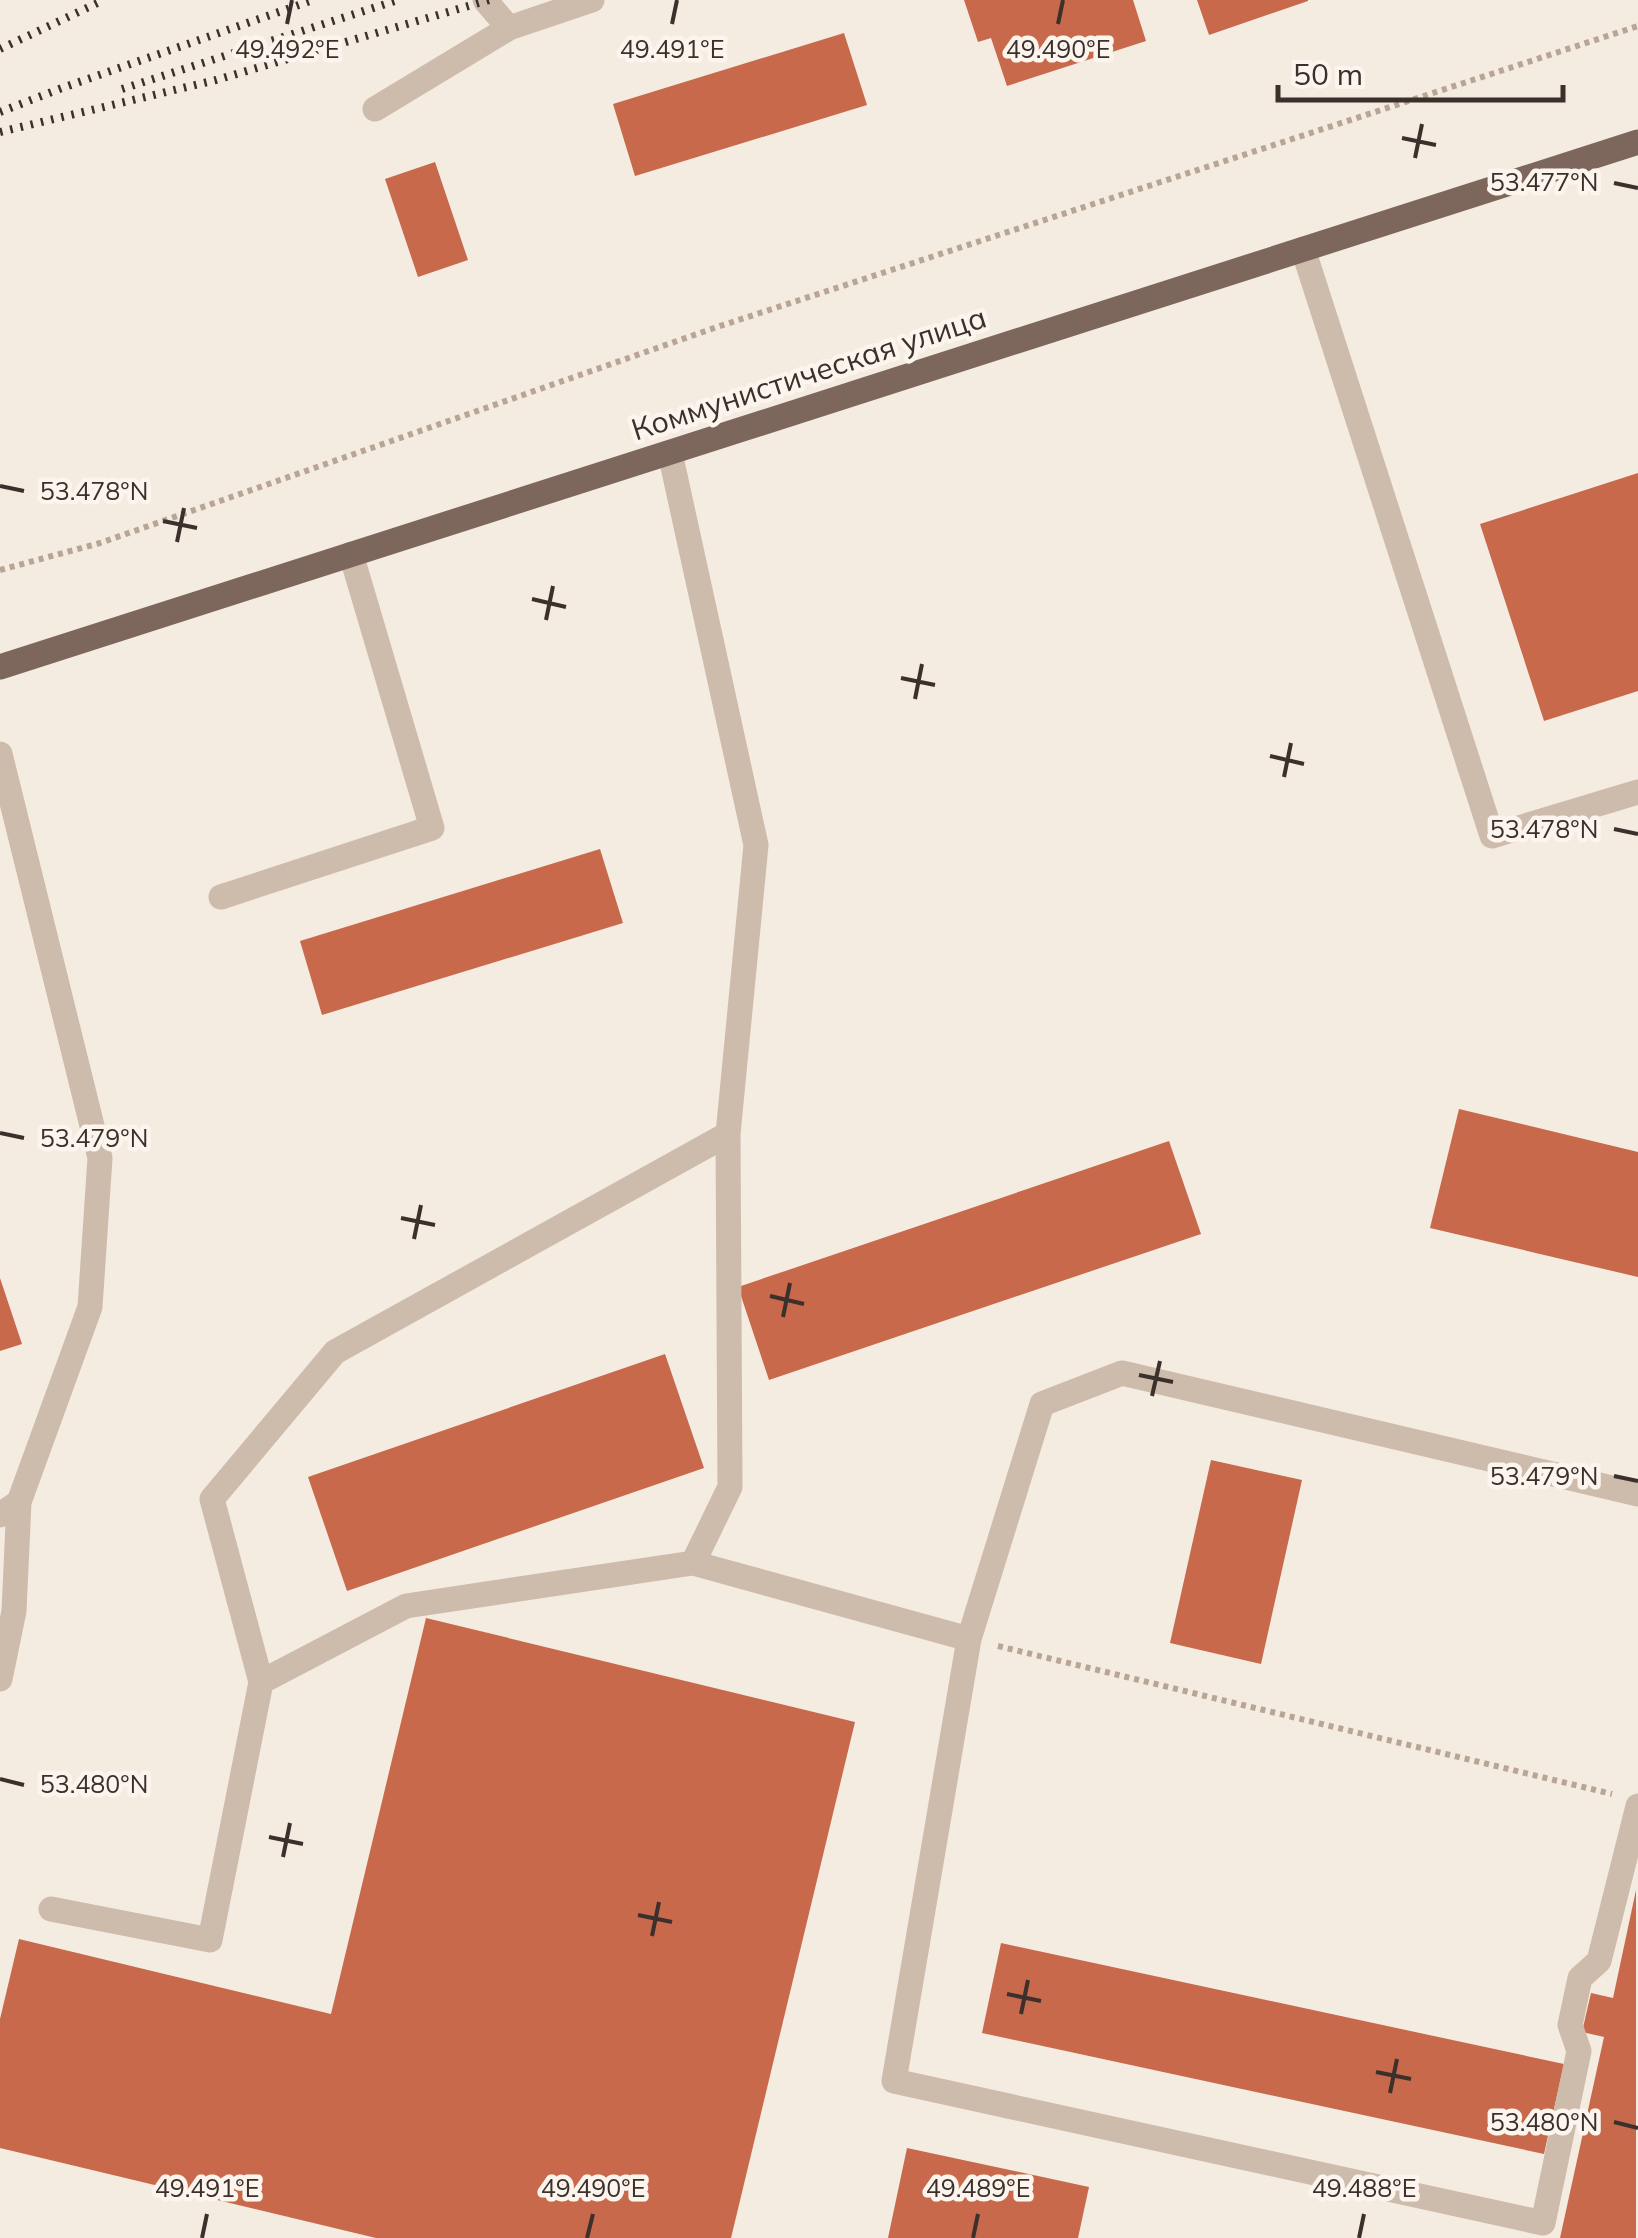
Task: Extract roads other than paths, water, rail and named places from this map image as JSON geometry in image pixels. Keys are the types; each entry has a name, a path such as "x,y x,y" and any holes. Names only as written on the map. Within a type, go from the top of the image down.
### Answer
{"main road":[{"name":"Коммунистическая улица","path":"0,667 1638,142"}],"lane":[{"path":"484,0 509,28"},
{"path":"375,109 509,28 592,0"},
{"path":"1303,249 1492,836 1638,792"},
{"path":"670,453 756,845 728,1134 730,1487 693,1564"},
{"path":"221,897 432,828 351,554"},
{"path":"0,754 100,1158 90,1307 10,1509 14,1611 0,1679"},
{"path":"51,1909 210,1940 261,1682 212,1498 335,1352 728,1134"},
{"path":"1629,1800 1599,1961 1580,1978 1570,2024 1579,2051 1544,2223 894,2081 969,1639 1042,1404 1122,1373 1638,1494"},
{"path":"261,1682 406,1606 693,1564 969,1639"}],"railway":[{"path":"0,49 104,0"},
{"path":"0,112 313,0"},
{"path":"122,89 398,0"},
{"path":"0,132 216,80 489,0"}]}
